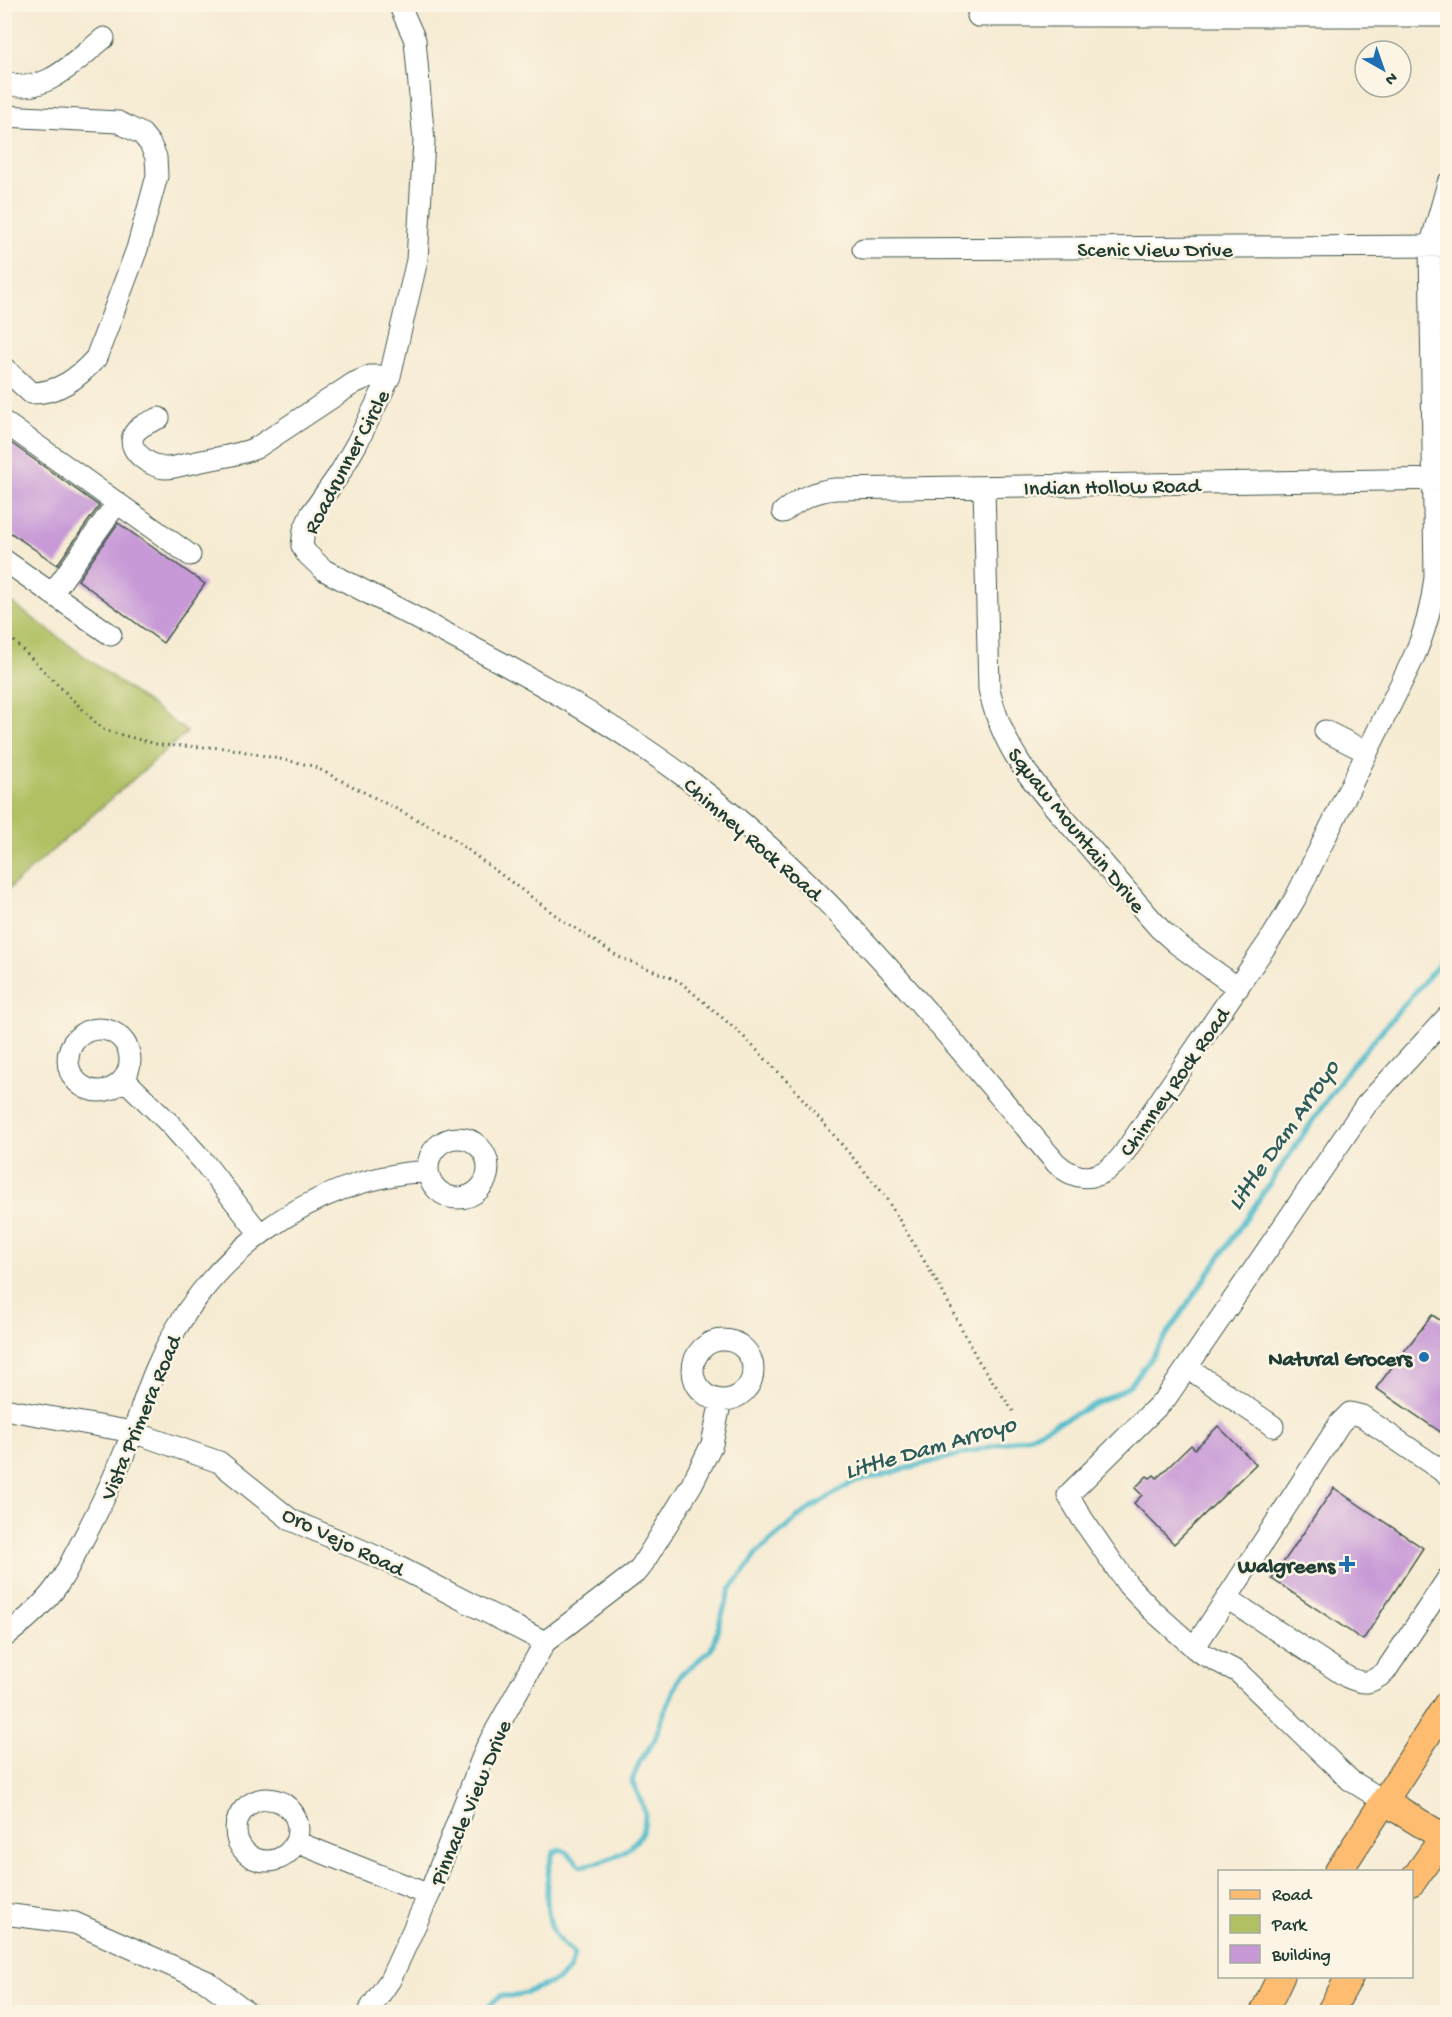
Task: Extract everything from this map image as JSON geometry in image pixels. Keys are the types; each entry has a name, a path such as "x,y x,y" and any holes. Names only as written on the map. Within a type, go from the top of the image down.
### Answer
{"main road":[{"path":"1339,1870 1448,1703"},
{"path":"1384,1801 1446,1839 1413,1881"},
{"path":"1264,2013 1281,1978"},
{"path":"1330,2013 1349,1978"}],"street":[{"name":"Roadrunner Circle","path":"302,546 308,521 357,443 390,376 417,261 423,141 415,40 399,4"},
{"path":"978,16 1448,16"},
{"path":"4,82 11,85 31,85 50,80 104,38"},
{"path":"4,116 118,122 142,134 150,144 156,157 157,176 136,249 96,358 83,372 63,387 44,393 31,393 4,368"},
{"name":"Chimney Rock Road","path":"302,546 311,560 324,570 590,713 653,753 730,812 785,861 853,928 1056,1163 1068,1173 1081,1177 1096,1176 1104,1173 1117,1162 1274,934 1295,899 1418,647 1428,620 1435,577 1441,479 1439,247 1448,183"},
{"name":"Scenic View Drive","path":"863,249 1439,247"},
{"name":"Roadrunner Circle","path":"159,418 146,424 136,433 132,443 135,449 152,465 166,468 256,448 354,383 370,376 390,376"},
{"path":"7,428 189,555"},
{"name":"Indian Hollow Road","path":"783,512 803,497 824,490 1441,479"},
{"name":"Squaw Mountain Drive","path":"984,487 988,676 994,709 1007,744 1034,783 1160,928 1177,944 1238,987"},
{"path":"52,594 117,503"},
{"path":"4,560 111,635"},
{"path":"1325,731 1367,752"},
{"path":"1384,1801 1350,1780 1238,1672 1194,1648 1152,1610 1128,1585 1068,1495 1166,1398 1366,1105 1448,1016"},
{"path":"124,1079 186,1141 219,1179 260,1234"},
{"name":"Vista Primera Road","path":"4,1637 40,1605 59,1583 98,1512 133,1432 157,1367 182,1319 217,1273 260,1234 298,1209 336,1191 384,1176 427,1171"},
{"path":"1188,1367 1273,1426"},
{"name":"Pinnacle View Drive","path":"368,2013 390,1980 429,1895 486,1748 545,1642 639,1570 692,1484 712,1444 721,1400"},
{"name":"Oro Vejo Road","path":"4,1409 133,1432 219,1462 291,1520 389,1562 545,1642"},
{"path":"1194,1648 1340,1424 1350,1413 1362,1416 1448,1475"},
{"path":"1227,1598 1347,1677 1361,1683 1374,1681 1385,1672 1448,1578"},
{"path":"296,1842 429,1895"},
{"path":"4,1914 75,1923 206,1981 247,2013"}],"path":[{"path":"4,635 10,637 103,730 160,745 227,748 313,766 449,836 561,919 619,957 679,981 739,1032 791,1085 883,1193 940,1287 978,1360 1013,1411"}],"green space":[{"path":"4,597 187,732 5,892 4,892"}],"building":[{"path":"4,438 99,506 57,565 4,528"},
{"path":"118,523 205,584 163,643 78,580"},
{"name":"Natural Grocers","path":"1432,1315 1448,1325 1448,1437 1376,1388"},
{"path":"1218,1426 1256,1464 1174,1544 1134,1503 1142,1495 1135,1488 1147,1476 1150,1478 1154,1475 1157,1478 1191,1445 1195,1449"},
{"name":"Walgreens","path":"1334,1488 1423,1548 1363,1640 1272,1579"}],"waterway":[{"name":"Little Dam Arroyo","path":"485,2012 500,1996 517,1996 558,1980 570,1969 574,1954 554,1933 548,1914 547,1883 553,1853 560,1849 567,1852 581,1866 613,1857 623,1852 639,1837 645,1812 632,1781 640,1761 654,1741 680,1675 711,1650 730,1590 759,1551 802,1514 853,1482 1028,1437 1130,1385 1146,1365 1346,1072 1448,954"}],"place":[{"name":"Natural Grocers","path":"1424,1357"},
{"name":"Walgreens","path":"1347,1564"}]}
